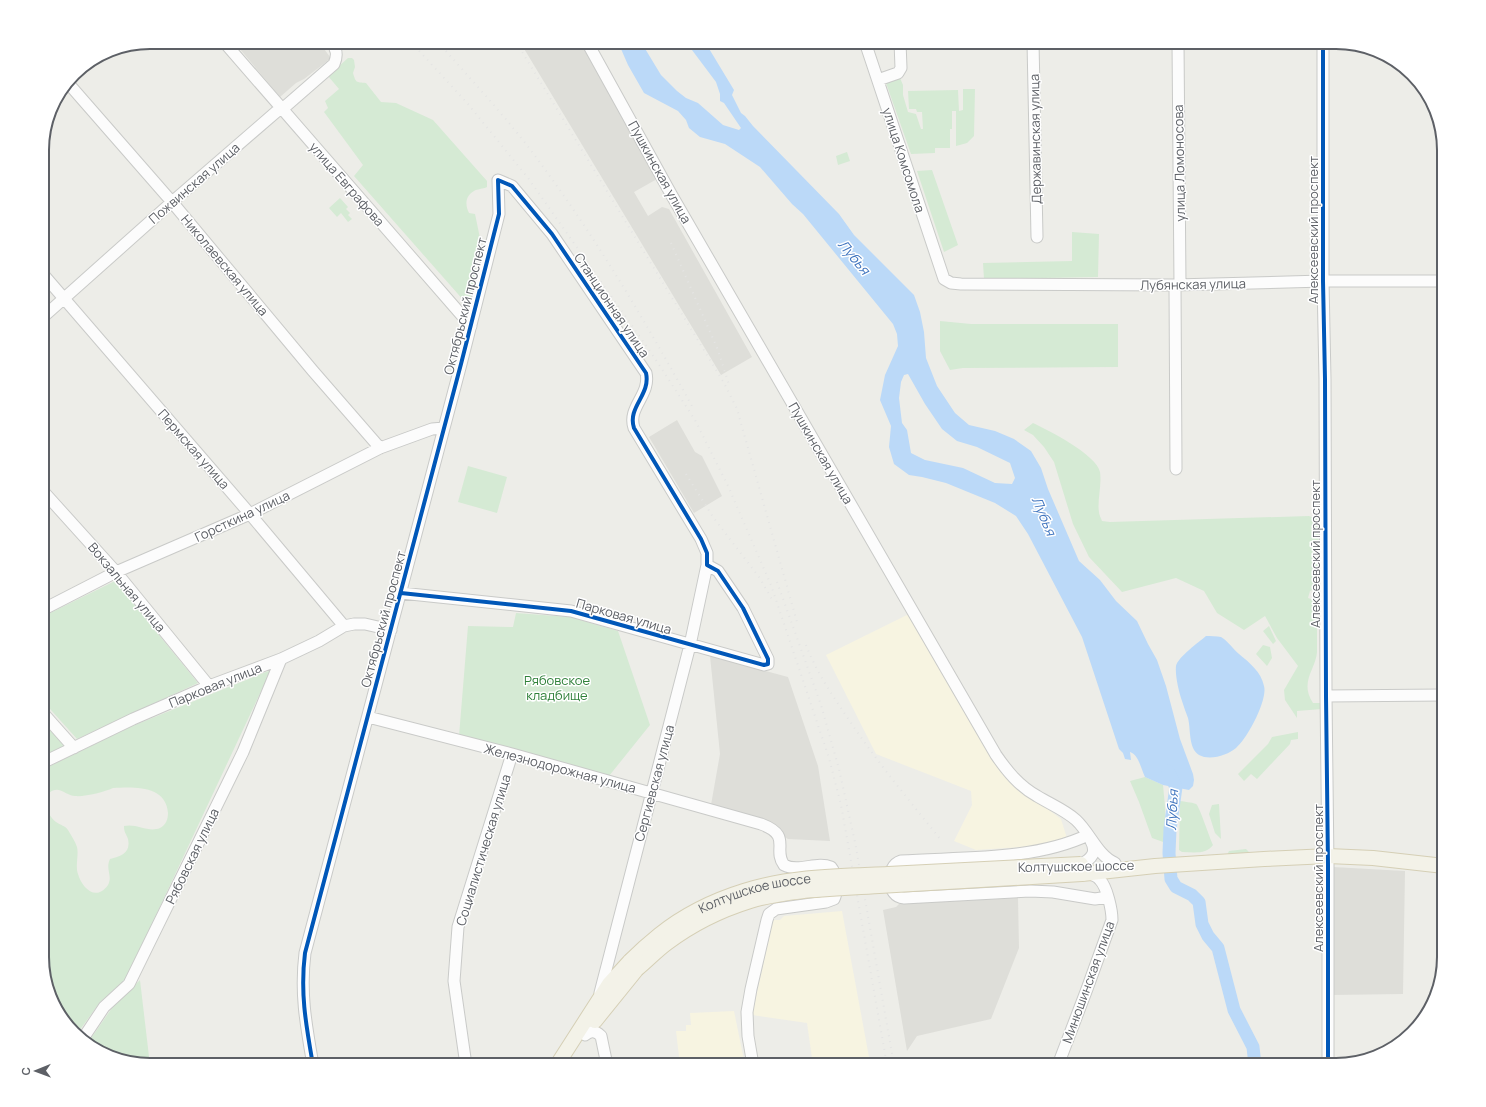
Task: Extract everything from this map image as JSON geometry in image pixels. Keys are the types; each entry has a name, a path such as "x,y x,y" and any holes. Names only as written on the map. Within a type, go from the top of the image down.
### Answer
{"main road":[{"name":"Колтушское шоссе","path":"561,1058 610,984 634,965 689,928 749,901 792,892 839,888 1084,871 1116,867 1328,856"},
{"path":"1328,856 1380,858 1437,865"},
{"name":"Колтушское шоссе","path":"568,1058 618,991 634,965"}],"street":[{"name":"улица Евграфова","path":"230,49 471,326"},
{"name":"Пожвинская улица","path":"49,312 172,202 334,64 337,58 336,49"},
{"name":"Пушкинская улица","path":"592,49 675,200 996,755 1006,769 1023,786 1073,817 1116,867"},
{"name":"улица Комсомола","path":"867,49 944,279"},
{"path":"878,80 900,71 900,49"},
{"name":"Державинская улица","path":"1033,49 1037,237"},
{"name":"улица Ломоносова","path":"1176,469 1178,49"},
{"name":"Алексеевский проспект","path":"1323,49 1328,1058"},
{"name":"Николаевская улица","path":"71,87 172,202 313,371 380,448"},
{"name":"Октябрьский проспект","path":"312,1058 302,992 305,953 401,593 499,214 498,180"},
{"name":"Станционная улица","path":"498,180 512,186 552,234 646,373 648,380 646,388 633,415 632,421 634,428 701,539 707,553 707,565"},
{"name":"Лубянская улица","path":"944,279 951,283 961,284 1178,285 1323,281 1437,281"},
{"name":"Пермская улица","path":"49,281 250,514 344,626"},
{"name":"Горсткина улица","path":"49,606 116,572 250,514 380,448 432,429 444,428"},
{"name":"Вокзальная улица","path":"49,498 116,572 209,686"},
{"name":"Сергиевская улица","path":"598,1001 643,825 653,793 690,645 707,565"},
{"name":"Парковая улица","path":"401,593 571,611 764,665 768,664 768,659 743,608 718,571 707,565"},
{"name":"Парковая улица","path":"49,760 133,719 209,686 281,659 344,626 365,624 391,630"},
{"name":"Рябовская улица","path":"86,1035 104,1008 129,984 243,752 281,659"},
{"path":"1326,696 1437,695"},
{"name":"Железнодорожная улица","path":"368,716 653,793 771,828 778,836 781,844 780,852 782,862 788,868 821,865 831,867 835,875 836,896 834,899 826,902 776,909 769,914 750,989 747,1012 748,1036 752,1058"},
{"path":"49,720 74,748"},
{"name":"Социалистическая улица","path":"465,1058 454,981 458,927 512,754"},
{"name":"Пушкинская улица","path":"1084,871 1089,860 1093,856 1094,850 1093,844 1088,835"},
{"path":"1088,835 1057,846 1022,853 900,860 891,868 891,889 896,896 904,898 1030,891 1053,892 1095,899 1108,898"},
{"name":"Минюшинская улица","path":"1108,898 1108,880 1116,867"},
{"name":"Минюшинская улица","path":"1061,1058 1109,931 1112,915 1108,898 1101,880 1084,871"},
{"path":"611,953 618,962 634,965"},
{"path":"585,1034 593,1031 601,1036 606,1058"}],"shaded area":[{"path":"240,49 324,49 330,59 304,79 296,83 280,97"},
{"path":"524,49 584,49 657,179 634,192 648,216 662,207 669,209 752,357 721,375"},
{"path":"677,420 695,452 702,456 722,496 694,513 649,437"},
{"path":"917,610 1017,786 1061,819 1067,838 1036,846 976,850 954,841 972,805 971,791 876,754 826,655"},
{"path":"710,656 788,677 818,766 830,841 788,839 783,836 774,824 762,818 711,805 720,754"},
{"path":"1333,867 1405,871 1403,994 1331,995"},
{"path":"1018,898 1019,948 991,1019 917,1036 907,1051 883,910 896,907 899,904"},
{"path":"842,911 869,1057 812,1058 807,1023 752,1015 773,920 780,920 784,916"},
{"path":"734,1011 744,1058 679,1058 676,1031 686,1031 686,1025 691,1025 690,1013"}],"green space":[{"path":"348,58 352,58 354,60 355,67 353,73 357,81 366,83 381,102 396,103 433,120 487,181 487,187 474,191 467,198 467,207 469,213 475,214 480,238 470,303 465,302 354,176 363,165 324,112 328,108 325,101 339,89 328,76"},
{"path":"900,78 903,85 903,95 908,112 916,114 921,129 923,129 922,112 917,112 916,109 909,109 908,91 958,90 959,111 963,110 963,89 975,89 974,136 967,143 956,146 956,111 952,111 950,148 935,148 935,153 911,154 886,83"},
{"path":"847,152 850,161 838,165 836,156"},
{"path":"932,170 958,245 944,252 917,171"},
{"path":"340,198 348,207 346,209 350,213 348,215 352,219 348,222 341,213 337,217 329,208"},
{"path":"1072,232 1099,234 1098,277 984,279 983,263 1072,261"},
{"path":"940,321 971,324 1118,324 1118,367 963,368 950,370 940,351"},
{"path":"1033,423 1071,444 1097,465 1100,472 1099,514 1102,521 1309,516 1319,520 1318,587 1310,591 1308,598 1317,601 1317,652 1309,676 1308,689 1313,703 1322,703 1322,709 1297,711 1297,718 1285,700 1284,690 1298,666 1277,638 1265,616 1244,630 1217,613 1204,591 1176,578 1122,592 1089,557 1073,524 1054,462 1044,447 1033,435 1024,430"},
{"path":"468,466 507,477 497,513 458,502"},
{"path":"115,581 198,683 77,739 49,708 49,614"},
{"name":"Рябовское кладбище","path":"516,613 570,617 618,631 650,725 609,776 459,736 468,626 513,627"},
{"path":"1269,626 1276,641 1273,644 1263,631"},
{"path":"1263,645 1270,647 1272,658 1267,666 1256,654"},
{"path":"271,670 126,979 100,1002 80,1029 70,1019 57,996 52,983 49,964 49,814 56,822 67,829 74,840 77,847 78,874 86,888 94,893 103,890 108,885 110,879 108,866 110,859 118,857 127,851 129,844 124,826 129,825 147,829 160,828 165,824 168,813 166,804 162,797 148,790 139,788 113,788 84,796 72,796 59,790 49,793 49,767 130,727"},
{"path":"49,728 65,747 49,754"},
{"path":"1298,732 1298,739 1291,740 1290,744 1257,779 1251,774 1244,781 1238,774 1268,744 1272,737"},
{"path":"1145,777 1163,785 1166,843 1152,838 1130,781"},
{"path":"1180,801 1196,804 1202,816 1213,845 1203,852 1182,852 1179,850"},
{"path":"1219,804 1221,839 1215,833 1209,814 1212,805"},
{"path":"1246,849 1249,852 1227,855 1229,851"},
{"path":"140,980 149,1058 117,1053 91,1039 114,1005"}],"water":[{"path":"621,49 645,49 661,75 677,91 686,98 698,103 723,125 739,130 741,128 724,103 720,101 720,94 716,82 691,49 709,49 734,90 732,95 741,113 839,214 854,235 914,295 920,312 924,332 926,358 937,386 955,413 969,425 995,431 1014,439 1031,451 1041,468 1048,489 1079,561 1100,580 1116,601 1137,621 1157,660 1166,686 1180,739 1193,774 1193,786 1189,790 1163,785 1145,777 1138,759 1130,752 1131,760 1125,759 1123,753 1119,749 1082,637 1028,534 1016,516 995,503 946,483 909,475 894,464 889,447 891,426 880,400 885,375 898,346 897,334 893,324 803,214 792,204 760,167 725,144 700,137 689,128 686,120 678,111 644,93 628,65","holes":["908,374 925,404 942,429 957,441 977,447 1010,463 1015,478 1012,484 995,483 963,468 925,460 911,453 907,430 902,423 899,398 901,382 904,375"]},
{"path":"1206,636 1221,637 1228,642 1258,672 1264,686 1263,700 1256,719 1241,743 1228,753 1213,757 1203,757 1195,752 1193,748 1190,738 1189,722 1176,674 1176,666 1181,658"}],"waterway":[{"name":"Лубья","path":"1168,771 1176,787 1170,829 1169,853 1171,879 1176,887 1192,895 1199,902 1202,924 1208,936 1218,948 1234,1010 1253,1047 1254,1058"}],"railway":[{"path":"417,49 468,104 528,178 652,354 695,420 728,486 771,585 829,758 841,805 886,1058"},
{"path":"444,49 517,132 562,193 621,283 693,408"},
{"path":"520,49 724,383 737,409 797,622"},
{"path":"671,243 718,350 729,385"},
{"path":"686,474 713,517 759,577 773,601"},
{"path":"777,582 821,705 839,769 855,842 893,1058"},
{"path":"806,645 823,680 856,730 941,840"}],"cycle path":[{"path":"1323,49 1328,1058"},
{"path":"312,1058 303,995 305,953 461,364 499,214 498,180 512,186 552,234 646,373 647,381 643,395 634,414 634,428 701,539 707,553 707,565 718,571 743,608 768,659 768,664 764,665 571,611 401,593"}]}
